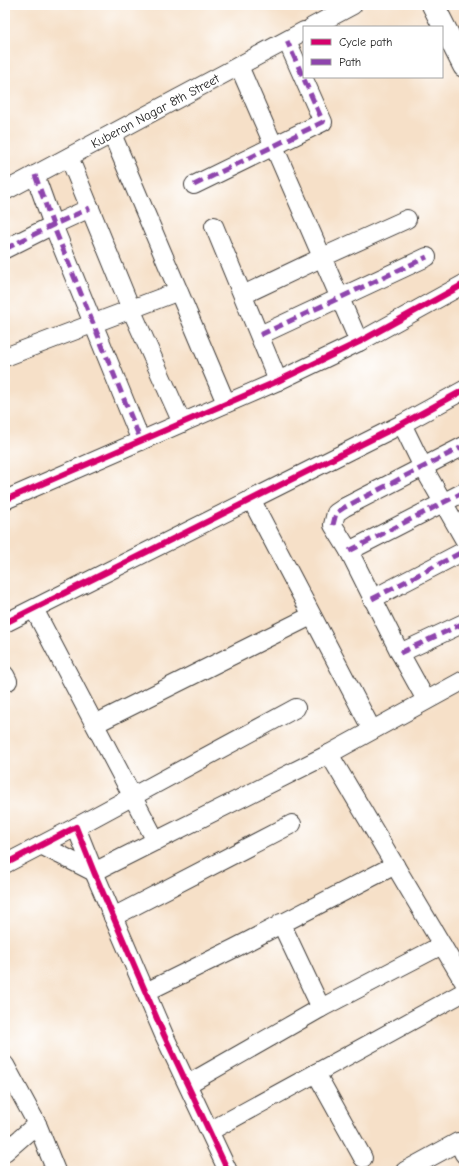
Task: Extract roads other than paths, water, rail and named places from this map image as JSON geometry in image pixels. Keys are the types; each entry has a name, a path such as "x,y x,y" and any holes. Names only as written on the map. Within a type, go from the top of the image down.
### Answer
{"main road":[{"path":"433,5 464,66"}],"street":[{"path":"314,26 353,5"},
{"name":"Kuberan Nagar 8th Street","path":"5,191 303,32"},
{"path":"287,41 303,77"},
{"path":"239,66 359,342"},
{"path":"194,186 323,122 303,78"},
{"path":"112,134 226,403"},
{"path":"69,157 131,309 182,423"},
{"path":"34,175 141,441"},
{"path":"5,249 90,208"},
{"path":"243,295 407,219"},
{"path":"214,226 278,381"},
{"path":"260,335 427,257"},
{"path":"5,500 278,381 359,342 464,284"},
{"path":"5,357 178,291"},
{"path":"5,623 402,424 464,390"},
{"path":"402,424 423,467 464,539"},
{"path":"426,700 372,599 349,551 333,525 336,513 345,507 464,446"},
{"path":"349,551 464,492"},
{"path":"251,499 372,730"},
{"path":"372,599 464,551"},
{"path":"34,609 156,841"},
{"path":"94,724 311,616"},
{"path":"400,653 464,622"},
{"path":"5,675 8,681 5,682"},
{"path":"94,872 329,754 464,680"},
{"path":"5,864 296,708"},
{"path":"329,754 464,982"},
{"path":"113,917 292,824"},
{"path":"76,827 164,1036 228,1171"},
{"path":"41,845 94,872"},
{"path":"146,992 235,948 395,865"},
{"path":"281,923 321,1008"},
{"path":"188,1084 321,1008 442,945"},
{"path":"210,1131 464,992"},
{"path":"5,1065 37,1124 56,1171"},
{"path":"316,1073 363,1158"},
{"path":"5,1152 37,1124"},
{"path":"414,1169 462,1145"}]}
